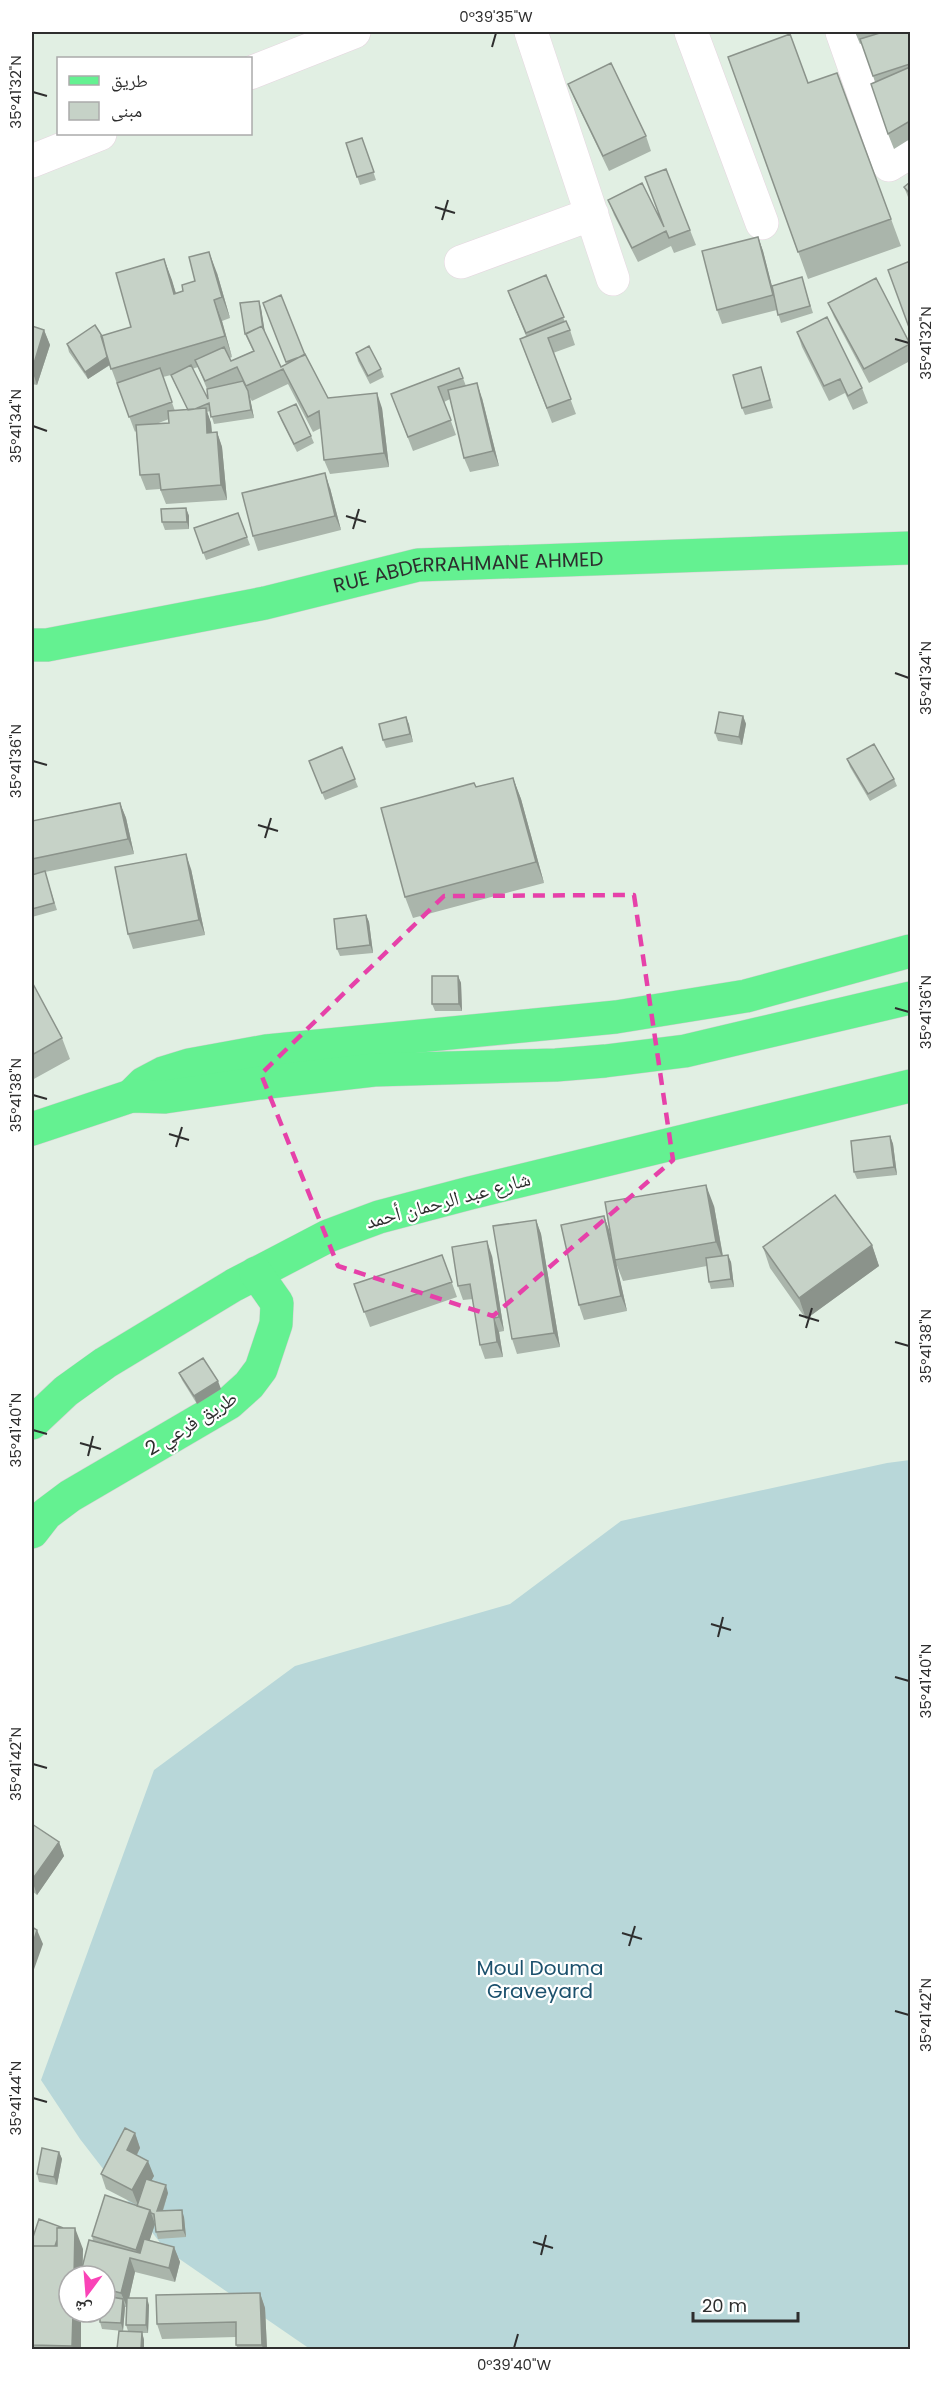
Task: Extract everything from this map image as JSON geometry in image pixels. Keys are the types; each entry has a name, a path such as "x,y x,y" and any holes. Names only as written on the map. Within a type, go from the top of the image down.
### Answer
{"main road":[{"name":"RUE ABDERRAHMANE AHMED","path":"32,645 47,645 265,603 418,565 910,548"},
{"path":"131,1096 144,1083 163,1073 199,1063 266,1052 616,1017 746,996 910,951"},
{"path":"32,1129 131,1096 165,1097 374,1070 605,1061 685,1051 910,998"},
{"name":"شارع عبد الرحمان أحمد","path":"32,1423 66,1391 105,1363 256,1273 328,1236 379,1217 575,1166 910,1086"},
{"name":"طريق فرعي 2","path":"32,1532 46,1514 70,1496 229,1403 249,1385 261,1369 276,1324 277,1303 256,1273"}],"street":[{"path":"531,32 614,279"},
{"path":"691,32 762,223"},
{"path":"842,32 889,165 910,152"},
{"path":"252,72 338,35"},
{"path":"32,161 97,135"},
{"path":"461,262 592,214"}],"highlighted area":[{"path":"634,895 673,1160 493,1316 338,1266 261,1074 444,896"}],"green space":[{"name":"Moul Douma Graveyard","path":"910,1460 910,2349 310,2349 165,2249 80,2139 41,2080 154,1770 295,1666 510,1604 621,1521 887,1463"}],"building":[{"path":"883,32 910,32 910,64 873,76 860,39"},
{"path":"790,34 808,83 837,73 891,219 798,252 728,57"},
{"path":"611,63 646,136 603,156 568,84"},
{"path":"910,67 910,121 888,134 871,84"},
{"path":"362,138 374,172 357,177 346,143"},
{"path":"666,169 690,230 669,238 666,231 632,248 608,200 642,183 664,227 645,177"},
{"path":"910,182 910,194 904,187"},
{"path":"758,237 773,295 717,310 702,251"},
{"path":"209,252 222,297 214,300 225,336 111,369 101,336 131,327 116,273 164,259 174,294 183,291 182,285 195,281 189,257"},
{"path":"910,261 910,330 888,270"},
{"path":"546,275 564,317 526,333 508,291"},
{"path":"802,277 810,306 778,315 772,286"},
{"path":"876,278 910,344 864,369 828,303"},
{"path":"281,295 305,355 286,362 263,303"},
{"path":"259,301 263,329 262,326 245,334 240,303"},
{"path":"827,317 862,388 848,396 840,379 824,386 797,332"},
{"path":"566,321 570,330 548,338 571,399 547,408 520,339"},
{"path":"95,325 102,336 107,357 85,372 67,344"},
{"path":"32,326 44,330 32,370"},
{"path":"262,326 281,367 305,354 328,398 377,393 384,453 324,460 319,411 308,417 283,369 246,386 237,367 205,381 195,360 224,347 231,361 254,351 246,334"},
{"path":"369,346 381,369 368,376 356,353"},
{"path":"191,365 208,399 207,389 243,381 248,391 251,410 211,417 209,403 188,410 171,375"},
{"path":"761,367 770,400 742,408 733,375"},
{"path":"160,368 172,402 129,417 117,383"},
{"path":"459,368 463,378 438,387 451,420 408,437 391,394"},
{"path":"477,383 493,451 464,458 448,390"},
{"path":"296,404 311,436 294,444 278,412"},
{"path":"206,408 207,433 217,432 221,485 161,490 159,474 140,475 136,425 169,423 168,411"},
{"path":"325,473 335,516 253,536 242,493"},
{"path":"186,508 187,522 162,522 161,509"},
{"path":"238,513 247,537 203,553 194,528"},
{"path":"719,712 743,716 739,737 715,733"},
{"path":"406,717 410,734 383,740 379,724"},
{"path":"874,744 894,779 868,794 847,759"},
{"path":"342,747 355,779 322,793 309,761"},
{"path":"513,778 536,862 405,897 381,808 474,783 476,787"},
{"path":"120,803 128,839 32,859 32,821"},
{"path":"186,854 199,920 128,934 115,867"},
{"path":"45,871 54,903 32,909 32,875"},
{"path":"366,915 370,945 337,949 334,919"},
{"path":"432,976 458,976 459,1004 432,1004"},
{"path":"32,982 62,1038 32,1055"},
{"path":"890,1136 894,1167 854,1172 851,1141"},
{"path":"706,1185 716,1242 615,1260 605,1202"},
{"path":"835,1195 872,1245 799,1298 763,1247"},
{"path":"604,1216 621,1296 579,1305 561,1225"},
{"path":"536,1220 554,1333 512,1339 493,1226"},
{"path":"487,1241 499,1317 494,1318 497,1342 480,1345 470,1284 458,1286 452,1247"},
{"path":"442,1255 452,1282 364,1312 354,1284"},
{"path":"728,1255 731,1279 709,1282 706,1258"},
{"path":"203,1358 218,1381 194,1396 179,1373"},
{"path":"32,1824 59,1842 32,1880"},
{"path":"32,1927 37,1930 32,1946"},
{"path":"125,2128 135,2133 127,2150 148,2161 132,2190 101,2174"},
{"path":"42,2148 59,2152 54,2177 37,2174"},
{"path":"146,2179 166,2185 157,2211 182,2210 183,2230 156,2232 154,2214 150,2210 137,2206"},
{"path":"105,2195 150,2210 136,2250 92,2236"},
{"path":"39,2219 61,2227 57,2228 55,2246 33,2246 32,2240"},
{"path":"57,2228 75,2228 74,2264 57,2264 57,2324 73,2324 72,2346 32,2345 32,2246 57,2246"},
{"path":"144,2239 174,2247 169,2268 130,2258 121,2293 117,2292 117,2264 83,2264 89,2240 140,2253"},
{"path":"260,2293 262,2345 236,2345 236,2322 157,2324 156,2295"},
{"path":"117,2298 123,2299 121,2323 117,2323"},
{"path":"127,2298 147,2298 146,2325 126,2325"},
{"path":"119,2331 142,2332 141,2349 117,2349"}]}
